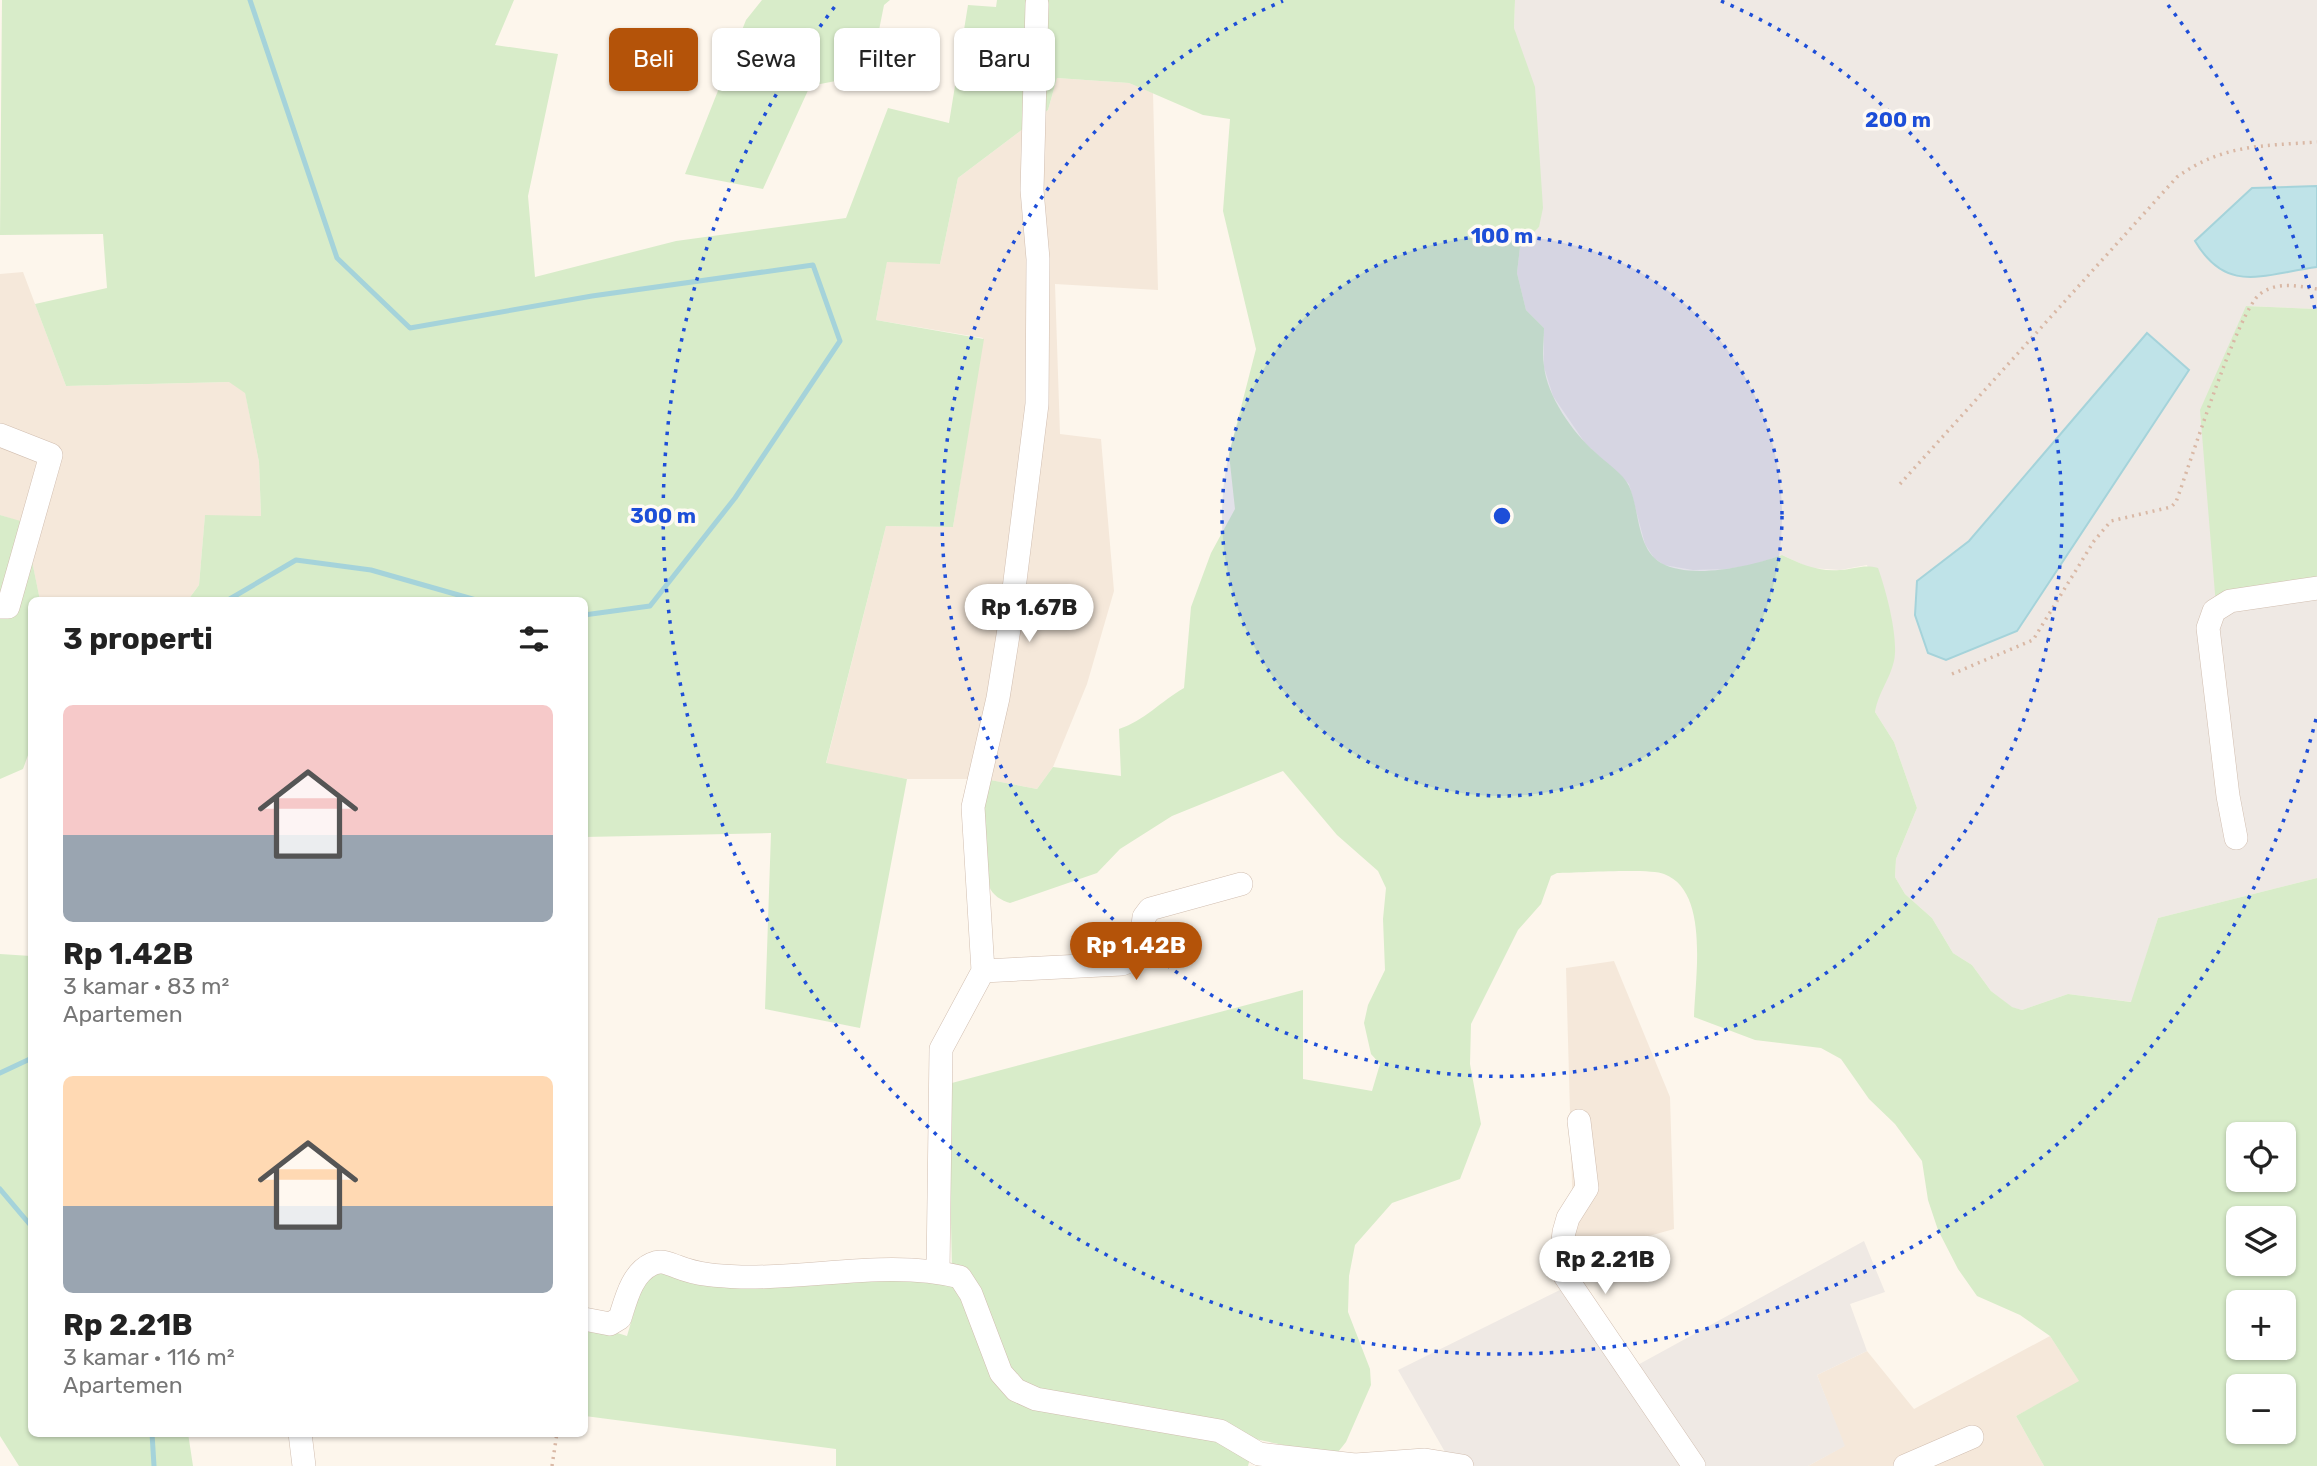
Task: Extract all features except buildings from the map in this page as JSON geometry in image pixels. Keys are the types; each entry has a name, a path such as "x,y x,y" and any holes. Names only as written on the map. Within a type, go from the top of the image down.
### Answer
{"street":[{"path":"938,1271 940,1049 983,971 973,807 998,698 1009,629 1037,404 1038,259 1032,190 1037,4"},
{"path":"0,435 51,456 8,607 0,607"},
{"path":"2236,838 2228,796 2208,628 2214,611 2230,601 2317,588"},
{"path":"983,971 1122,964 1139,957 1144,917 1150,909 1241,884"},
{"path":"1579,1121 1588,1181 1587,1188 1568,1217 1564,1232 1561,1257 1565,1276 1694,1466"},
{"path":"588,1319 610,1324 620,1318 628,1293 639,1274 653,1264 665,1261 706,1275 719,1276 788,1278 827,1271 938,1271 960,1277 971,1294 1001,1373 1016,1390 1036,1399 1220,1431 1259,1454 1355,1465 1425,1460 1462,1466"},
{"path":"300,1437 304,1466"},
{"path":"1905,1466 1972,1437"}],"path":[{"path":"1900,484 2177,177 2197,162 2220,153 2246,147 2317,142"},
{"path":"1952,674 2033,640 2094,541 2111,521 2171,507 2176,502 2232,346 2259,295 2279,285 2317,289"},
{"path":"552,1466 556,1437"}],"shaded area":[{"path":"1515,0 2317,0 2317,309 2246,306 2317,590 2317,878 2158,918 2132,1002 2068,994 2022,1010 2011,1007 1991,991 1972,965 1953,953 1932,918 1905,894 1895,877 1896,859 1917,808 1894,742 1875,712 1877,697 1894,660 1867,565 1840,570 1810,568 1782,555 1752,565 1726,569 1693,570 1664,565 1654,558 1645,544 1629,484 1585,443 1553,396 1544,367 1544,328 1526,310 1517,273 1520,247 1539,227 1514,28"},
{"path":"1057,78 1129,83 1153,93 1158,290 1055,284 1060,434 1101,439 1114,591 1087,684 1053,767 1037,789 985,779 907,779 826,764 886,526 953,527 983,338 876,320 887,261 940,264 958,178 1048,110"},
{"path":"23,272 66,386 230,382 245,392 259,462 261,517 205,516 199,585 190,597 39,597 24,523 0,515 0,274"},
{"path":"1614,961 1670,1097 1674,1229 1574,1257 1566,968"},
{"path":"1864,1241 1885,1292 1850,1304 1867,1351 1817,1375 1845,1446 1808,1466 1437,1466 1449,1459 1398,1370 1576,1282 1634,1367"},
{"path":"2050,1336 2080,1382 2016,1416 2044,1466 1808,1466 1844,1446 1817,1375 1867,1351 1914,1409"}],"green space":[{"path":"2,0 514,0 495,45 558,54 528,196 535,277 676,241 846,218 888,108 949,123 954,91 1053,91 1048,110 958,178 940,264 887,262 876,320 984,339 953,527 886,526 826,763 907,779 860,1028 765,1009 771,833 588,837 588,597 190,597 199,585 205,515 261,516 259,462 245,393 229,382 66,386 35,304 107,288 103,234 0,235"},
{"path":"762,0 890,0 884,5 879,28 834,28 834,81 820,84 820,28 743,28"},
{"path":"997,0 1515,0 1514,28 1535,87 1543,208 1539,227 1520,247 1517,273 1526,310 1544,328 1543,361 1550,389 1562,413 1578,435 1626,481 1633,496 1647,548 1661,563 1689,570 1722,570 1782,555 1824,570 1878,568 1891,614 1895,651 1892,668 1875,712 1894,742 1917,808 1896,859 1895,877 1905,894 1932,918 1953,953 1972,965 1991,991 2012,1007 2022,1010 2068,994 2131,1002 2158,918 2317,878 2317,1466 2044,1466 2016,1416 2079,1381 2050,1336 2020,1315 1977,1296 1958,1269 1938,1230 1928,1200 1922,1161 1895,1124 1869,1099 1841,1059 1821,1048 1755,1040 1694,1017 1697,937 1688,898 1679,883 1664,874 1644,871 1557,873 1551,876 1541,904 1518,930 1471,1024 1470,1064 1481,1124 1460,1179 1392,1203 1355,1245 1349,1276 1348,1312 1370,1369 1371,1385 1346,1442 1338,1452 1327,1454 1255,1439 1248,1466 836,1466 836,1449 588,1416 588,1324 627,1336 642,1285 662,1265 952,1269 948,1084 1303,990 1303,1079 1372,1091 1380,1064 1371,1054 1364,1023 1368,1005 1385,970 1383,919 1386,888 1378,871 1337,835 1283,771 1172,816 1120,849 1097,873 1010,903 992,892 989,886 984,850 985,779 1037,789 1053,767 1121,776 1119,729 1136,721 1184,688 1191,607 1211,553 1235,509 1229,454 1256,349 1223,211 1230,119 1203,115 1129,83 1057,78 1055,85 1055,28 964,28 968,5 996,7"},
{"path":"718,91 808,91 763,189 685,174"},
{"path":"2246,306 2317,309 2317,590 2216,606 2200,410"},
{"path":"0,515 24,522 39,597 28,597 28,755 23,769 0,779"},
{"path":"0,954 28,956 28,1437 189,1437 193,1466 19,1466 0,1436"}],"water":[{"path":"2317,186 2317,267 2263,276 2233,275 2207,258 2195,241 2252,188"},
{"path":"2147,333 2189,370 2017,631 1946,660 1928,653 1915,615 1917,581 1969,541"}],"waterway":[{"path":"250,0 337,258 410,328 592,296 813,265 840,341 735,498 650,606 588,614"},
{"path":"233,597 296,560 371,570 466,597"},
{"path":"0,1073 28,1060"},
{"path":"0,1189 28,1222"},
{"path":"152,1437 154,1466"}]}
